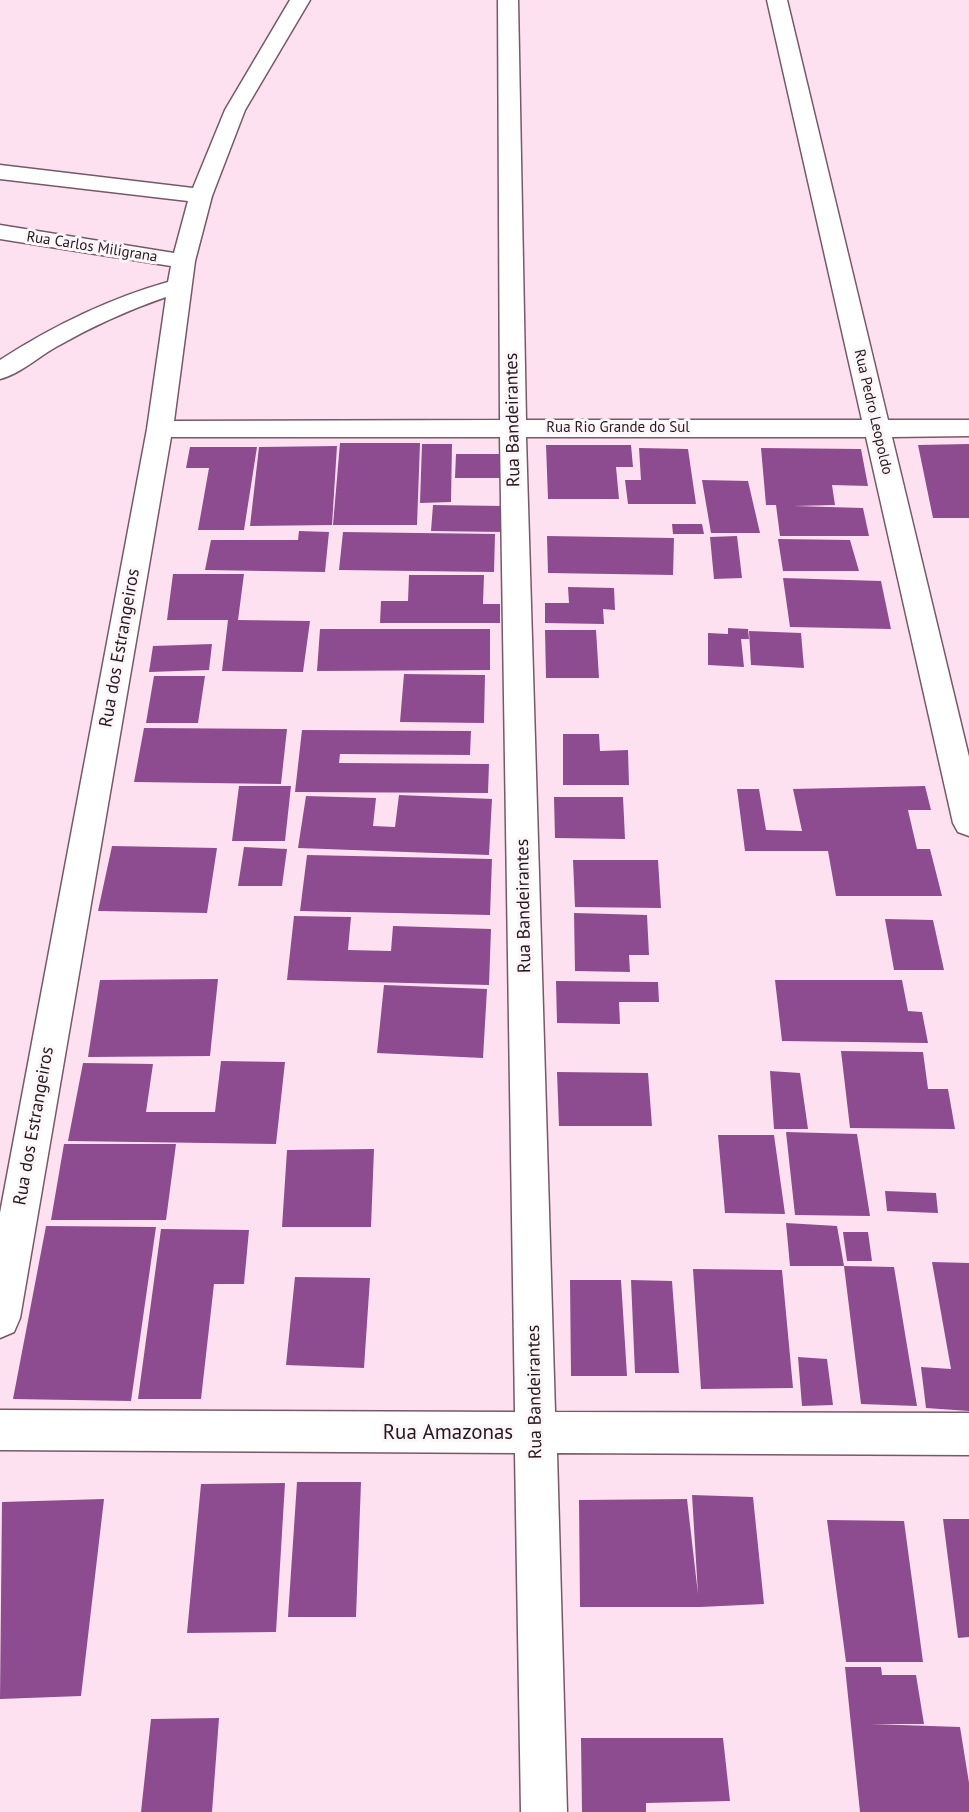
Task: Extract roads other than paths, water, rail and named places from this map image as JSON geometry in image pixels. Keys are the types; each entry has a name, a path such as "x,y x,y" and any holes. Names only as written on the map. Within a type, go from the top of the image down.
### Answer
{"street":[{"name":"Rua dos Estrangeiros","path":"0,1318 160,429 181,274 201,196 235,110 300,0"},
{"name":"Rua Bandeirantes","path":"508,0 513,428 544,1812"},
{"name":"Rua Pedro Leopoldo","path":"777,0 969,823"},
{"path":"0,172 201,196"},
{"name":"Rua Carlos Miligrana","path":"0,232 181,274"},
{"path":"0,371 43,342 107,310 142,296 181,274"},
{"name":"Rua Rio Grande do Sul","path":"160,429 969,428"},
{"name":"Rua Amazonas","path":"0,1430 969,1434"}]}
